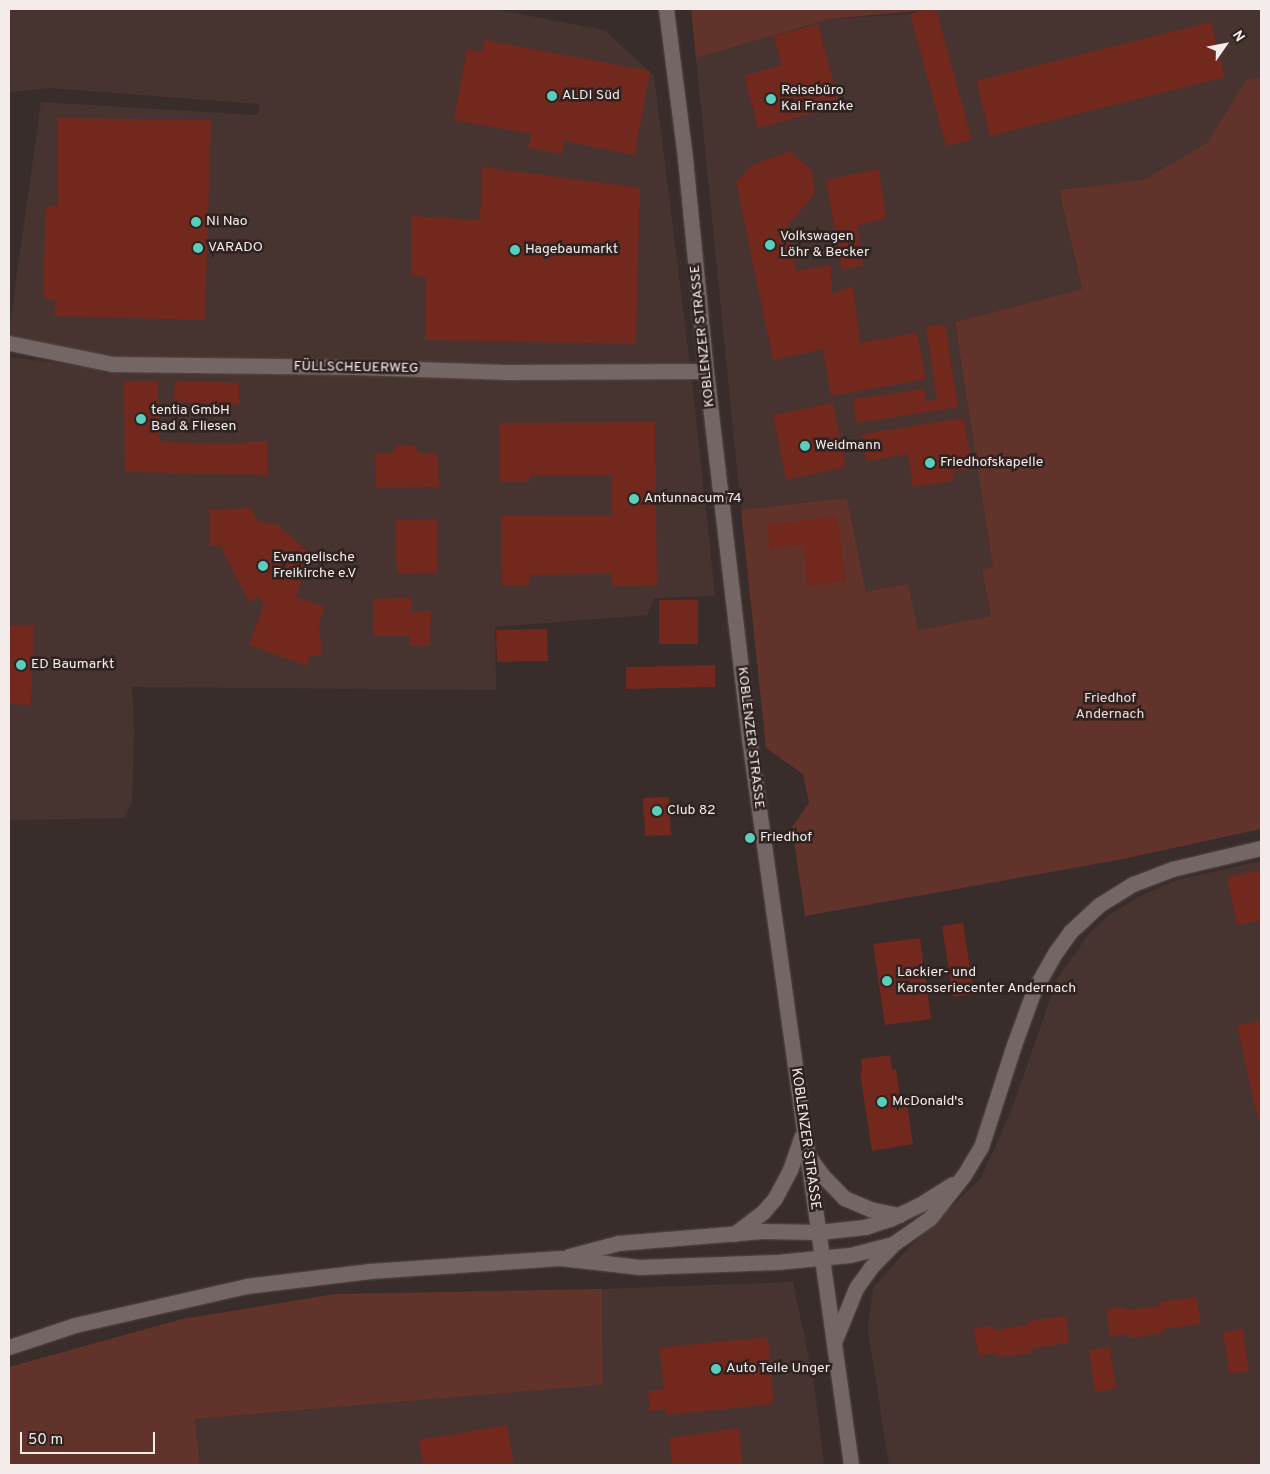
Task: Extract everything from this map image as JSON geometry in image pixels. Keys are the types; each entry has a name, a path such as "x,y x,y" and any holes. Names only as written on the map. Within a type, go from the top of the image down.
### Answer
{"street":[{"name":"KOBLENZER STRASSE","path":"666,9 685,158 706,371 749,738 851,1465"},
{"name":"FÜLLSCHEUERWEG","path":"9,343 112,364 356,367 503,372 706,371"},
{"path":"834,1341 856,1288 871,1267 893,1244 930,1218 964,1176 987,1132 1014,1045 1034,990 1055,953 1070,932 1099,905 1133,884 1172,870 1261,848"},
{"path":"734,1234 763,1212 775,1198 794,1162 804,1130"},
{"path":"807,1154 822,1175 844,1198 880,1212 900,1215"},
{"path":"560,1258 618,1243 788,1231 818,1232 865,1227 900,1215 926,1201 964,1176"},
{"path":"9,1347 75,1325 246,1286 370,1271 560,1258 639,1267 777,1262 868,1252 893,1244"}],"shaded area":[{"path":"9,9 493,9 604,30 654,76 692,381 715,596 654,598 647,615 495,627 496,690 132,687 134,731 132,803 124,818 9,820 9,357 107,369 9,347 9,332 41,102 258,115 260,104 50,88 9,92"},
{"path":"917,9 1261,9 1261,77 1246,81 1207,143 1143,180 1059,190 1082,289 955,322 994,568 982,570 991,616 917,630 866,592 847,498 741,510 696,58 829,19 910,14 918,12"},
{"path":"1261,861 1261,1465 889,1465 868,1330 873,1288 912,1244 981,1178 1012,1109 1057,979 1089,934 1109,915 1144,894 1177,880"},
{"path":"793,1282 814,1384 824,1465 200,1465 195,1419 603,1385 602,1289"}],"green space":[{"path":"691,9 917,9 918,11 829,19 696,58"},
{"name":"Friedhof Andernach","path":"1261,77 1261,829 1118,860 805,916 792,827 809,803 803,774 766,748 741,510 847,498 866,592 908,584 918,630 991,616 982,570 993,567 955,322 1082,289 1059,190 1143,180 1207,143 1246,80"},
{"path":"602,1289 603,1385 195,1419 200,1465 9,1465 9,1367 182,1319 335,1294"}],"building":[{"path":"928,9 936,9 972,140 946,146 910,14"},
{"path":"1211,22 1225,77 990,136 976,81"},
{"path":"818,24 840,106 758,128 744,76 782,65 774,36"},
{"name":"ALDI Süd","path":"484,40 650,71 635,155 564,141 562,154 528,148 531,134 454,120 467,49 482,52"},
{"path":"58,118 211,120 205,320 54,316 56,300 43,299 46,207 58,206"},
{"name":"Volkswagen Löhr & Becker","path":"790,151 812,171 815,193 788,225 796,271 831,265 832,294 853,286 860,343 917,333 926,379 831,396 823,349 773,360 736,182 752,165"},
{"path":"482,167 640,188 636,344 425,340 426,277 411,276 411,216 480,220"},
{"path":"879,169 886,218 857,226 863,265 842,270 826,180"},
{"path":"945,324 958,407 857,423 853,399 925,389 926,401 937,400 926,327"},
{"path":"124,381 158,381 160,442 247,444 247,441 267,441 267,475 125,472"},
{"path":"175,381 239,383 239,405 174,402"},
{"path":"833,403 846,467 786,480 773,415"},
{"path":"964,418 972,469 952,472 954,481 913,487 908,454 866,461 862,434"},
{"name":"Antunnacum 74","path":"655,422 657,585 612,586 611,574 529,575 529,585 502,585 501,516 612,515 611,475 530,475 529,482 500,482 499,423"},
{"path":"397,445 414,445 419,453 438,453 439,487 376,488 375,453 392,453"},
{"path":"251,508 257,521 278,525 310,553 296,597 325,607 319,622 322,655 310,656 307,666 249,645 264,605 259,597 249,602 220,545 209,545 209,510"},
{"path":"837,516 846,581 808,586 803,545 770,549 767,525"},
{"path":"437,519 438,573 397,574 395,520"},
{"path":"411,598 412,611 431,611 430,646 410,646 410,636 374,636 373,599"},
{"path":"659,600 698,600 698,644 659,644"},
{"name":"ED Baumarkt","path":"9,625 34,626 31,705 9,704"},
{"path":"547,629 548,661 497,662 496,630"},
{"path":"715,665 715,687 626,689 626,667"},
{"name":"Club 82","path":"669,797 671,835 645,836 643,798"},
{"path":"1261,870 1261,920 1237,925 1227,877"},
{"path":"963,923 974,994 953,997 942,926"},
{"path":"920,938 931,1019 885,1025 873,944"},
{"path":"1261,1021 1261,1119 1258,1120 1237,1026"},
{"name":"McDonald's","path":"890,1055 892,1070 896,1069 901,1104 907,1103 913,1144 872,1151 860,1073 862,1072 861,1059"},
{"path":"1197,1297 1201,1324 1163,1329 1163,1333 1130,1338 1129,1334 1110,1336 1106,1309 1125,1307 1126,1310 1160,1306 1159,1302"},
{"path":"1066,1316 1069,1343 1031,1348 1032,1353 998,1357 997,1353 978,1356 974,1328 994,1326 994,1330 1028,1325 1028,1321"},
{"path":"1243,1329 1249,1371 1229,1374 1223,1332"},
{"name":"Auto Teile Unger","path":"768,1337 774,1404 666,1415 665,1409 650,1411 648,1391 664,1390 659,1348"},
{"path":"1110,1347 1116,1389 1095,1392 1089,1350"},
{"path":"507,1425 514,1465 423,1465 419,1440"},
{"path":"739,1428 743,1465 673,1465 669,1438"}],"place":[{"name":"ALDI Süd","path":"552,96"},
{"name":"Reisebüro Kai Franzke","path":"771,99"},
{"name":"Ni Nao","path":"196,222"},
{"name":"Volkswagen Löhr & Becker","path":"770,245"},
{"name":"VARADO","path":"198,248"},
{"name":"Hagebaumarkt","path":"515,250"},
{"name":"tentia GmbH Bad & Fliesen","path":"141,419"},
{"name":"Weidmann","path":"805,446"},
{"name":"Friedhofskapelle","path":"930,463"},
{"name":"Antunnacum 74","path":"634,499"},
{"name":"Evangelische Freikirche e.V","path":"263,566"},
{"name":"ED Baumarkt","path":"21,665"},
{"name":"Club 82","path":"657,811"},
{"name":"Friedhof","path":"750,838"},
{"name":"Lackier- und Karosseriecenter Andernach","path":"887,981"},
{"name":"McDonald's","path":"882,1102"},
{"name":"Auto Teile Unger","path":"716,1369"}]}
